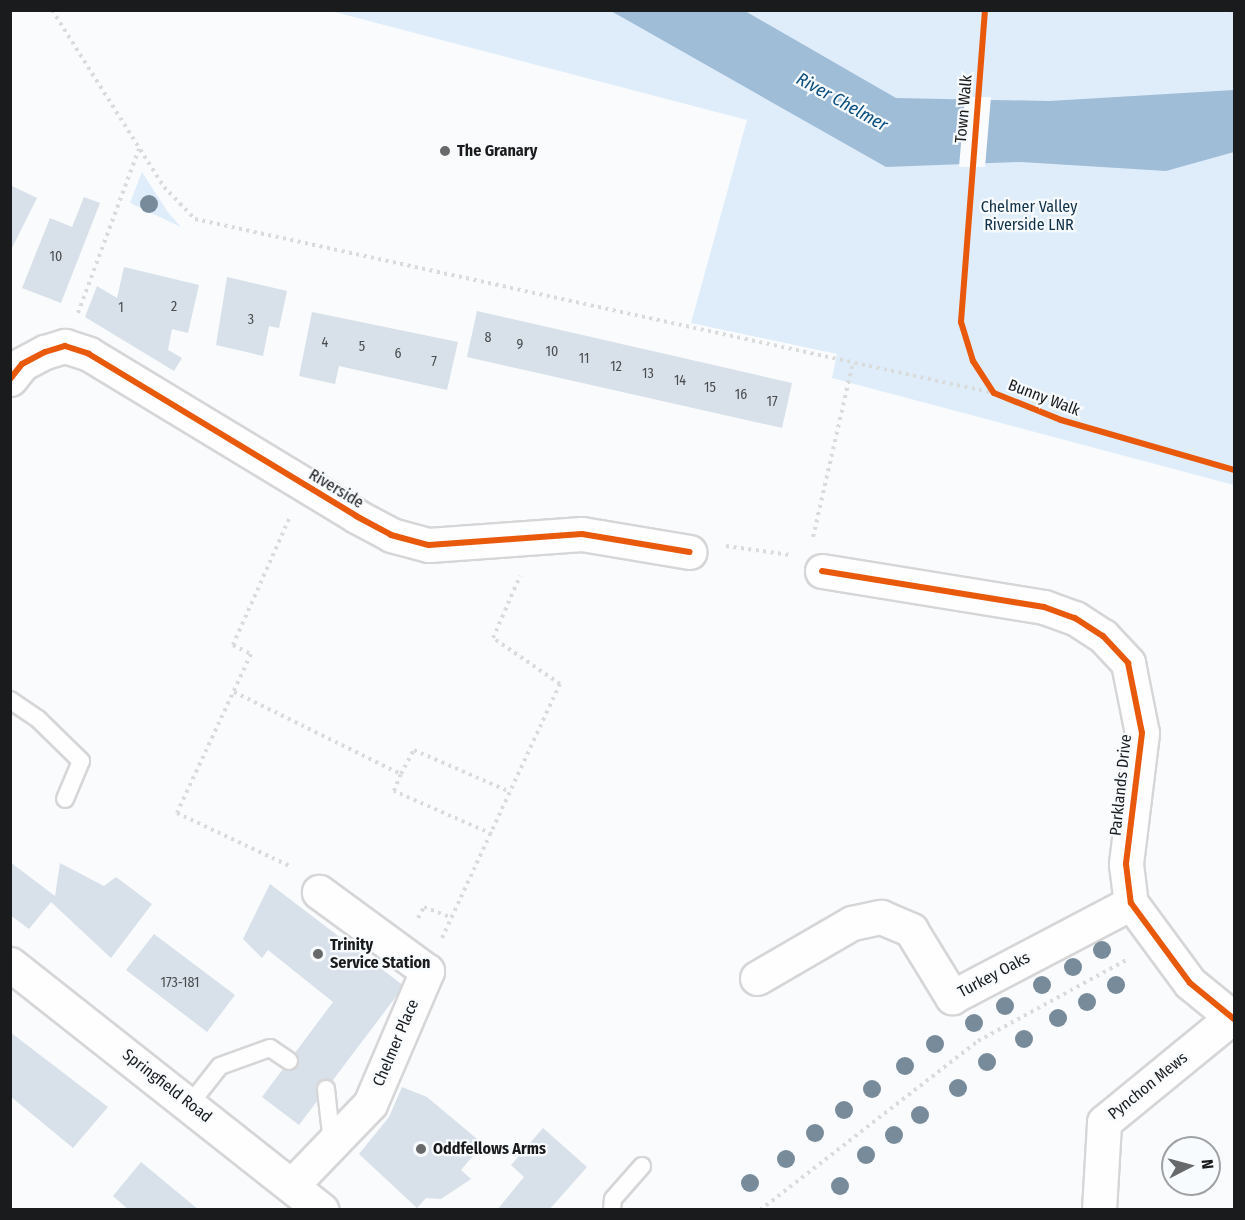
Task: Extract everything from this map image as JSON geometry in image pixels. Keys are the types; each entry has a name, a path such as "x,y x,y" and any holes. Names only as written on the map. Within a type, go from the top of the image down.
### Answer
{"street":[{"path":"10,379 22,364 65,346"},
{"name":"Riverside","path":"65,346 89,354 304,485 391,535 429,545 537,537 627,538 690,552"},
{"name":"Parklands Drive","path":"810,558 1044,607 1075,618 1102,636 1128,663 1142,733 1126,864 1131,903 1157,943 1190,983 1233,1018"},
{"path":"319,892 427,971"},
{"name":"Turkey Oaks","path":"757,978 852,923 881,917 911,930 952,997 1131,903"},
{"name":"Springfield Road","path":"10,964 322,1209"},
{"name":"Chelmer Place","path":"292,1184 370,1104 427,971"},
{"name":"Pynchon Mews","path":"1099,1209 1104,1122 1233,1018"}],"lane":[{"path":"10,700 38,719 81,761 65,799"},
{"path":"190,1104 220,1065 270,1048 289,1061"},
{"path":"326,1089 332,1143"},
{"path":"612,1209 613,1199 642,1166"}],"path":[{"path":"52,10 164,187 195,219 994,393"},
{"path":"1229,10 1234,11"},
{"path":"65,346 140,148"},
{"path":"690,552 721,545 810,558 853,363"},
{"path":"296,869 177,813 251,654 233,645 304,485"},
{"path":"427,971 561,684 493,638 537,537"},
{"path":"234,692 401,774"},
{"path":"492,834 394,791 401,774 414,750 510,792"},
{"path":"414,925 424,907 452,918"},
{"path":"760,1209 978,1041 1157,943"}],"green space":[{"name":"Chelmer Valley Riverside LNR","path":"331,11 1234,11 1234,485 832,378 837,354 691,323 747,120"},
{"path":"142,172 167,211 181,227 130,203"}],"water":[{"name":"River Chelmer","path":"611,11 745,11 896,98 1049,101 1234,90 1234,152 1166,171 1021,162 886,167"}],"pier":[{"path":"965,97 991,97 985,167 959,167"}],"building":[{"path":"10,185 37,198 10,252"},
{"path":"84,197 100,203 61,303 22,288 50,218 72,227"},
{"path":"124,267 199,285 188,333 172,329 168,350 182,358 174,371 85,317 97,286 117,298"},
{"path":"227,277 287,291 279,328 269,326 263,356 216,345"},
{"path":"477,311 792,383 782,428 467,357"},
{"path":"312,312 458,342 447,390 339,366 335,384 299,376"},
{"path":"10,862 55,896 60,863 104,886 116,877 152,904 111,958 51,902 29,929 10,915"},
{"name":"Trinity Service Station","path":"270,884 404,986 299,1125 262,1097 333,1002 268,950 262,958 243,939"},
{"path":"154,934 235,995 207,1032 126,970"},
{"path":"10,1032 108,1107 73,1148 10,1096"},
{"name":"Oddfellows Arms","path":"402,1087 427,1097 483,1144 461,1170 471,1179 441,1199 426,1198 417,1208 359,1154 389,1117"},
{"path":"543,1128 587,1167 549,1210 497,1210 524,1177 511,1165"},
{"path":"141,1162 199,1210 129,1210 113,1196"}],"cycle path":[{"name":"Town Walk","path":"985,10 961,322 973,361 994,393 1061,420 1234,470"},
{"path":"10,379 22,364 45,352 65,346 89,354 356,516 391,535 429,545 582,534 690,552"},
{"path":"822,571 1044,607 1075,618 1103,636 1128,663 1142,733 1126,864 1131,903 1190,983 1234,1019"}],"place":[{"name":"The Granary","path":"445,151"},
{"name":"Trinity Service Station","path":"318,954"},
{"name":"Oddfellows Arms","path":"421,1149"}]}
